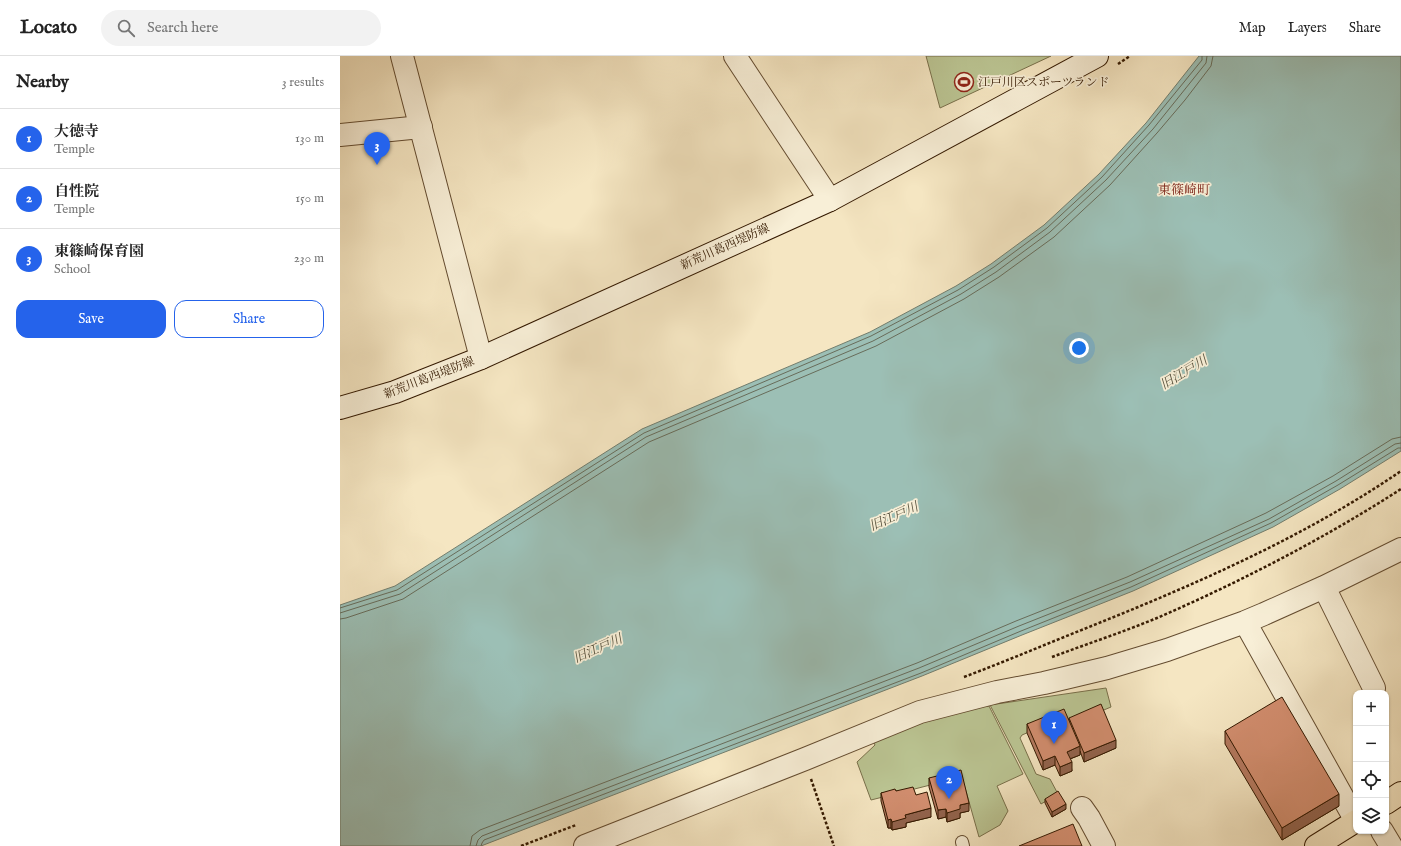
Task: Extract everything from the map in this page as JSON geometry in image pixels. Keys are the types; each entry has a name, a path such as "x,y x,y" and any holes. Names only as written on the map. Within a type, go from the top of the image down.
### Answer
{"main road":[{"path":"1389,801 1401,793"},
{"path":"1316,846 1353,823"}],"street":[{"path":"402,56 422,126 481,358"},
{"path":"735,56 830,200"},
{"name":"新荒川葛西堤防線","path":"340,408 395,392 481,358 830,200 1097,56"},
{"path":"340,135 422,126"},
{"path":"585,846 920,712 996,692 1044,683 1107,668 1167,650 1245,622 1324,587 1401,548"},
{"path":"1324,587 1374,688"},
{"path":"1245,622 1353,816"},
{"path":"1082,808 1090,818 1104,846"},
{"path":"1384,834 1391,846"}],"path":[{"path":"960,678 1149,604 1215,575 1314,525 1401,471"},
{"path":"1045,660 1156,618 1224,587 1323,537 1401,489"},
{"path":"805,759 834,846"},
{"path":"521,846 580,823"}],"green space":[{"name":"江戸川区スポーツランド","path":"926,56 1051,56 940,108"},
{"path":"1106,688 1111,707 1068,725 1064,717 1022,735 1020,738 1036,774 1050,779 1058,794 1041,804 990,705"},
{"path":"989,706 1023,774 997,786 1008,811 1000,825 979,837 962,777 871,800 857,762 875,745 872,738 958,709"}],"water":[{"name":"旧江戸川","path":"1199,56 1401,56 1401,451 1340,489 1273,527 1133,591 922,676 481,846 340,846 340,605 395,586 642,429 870,332 956,286 991,264 1044,225 1099,174 1146,123"}],"building":[{"path":"1282,697 1339,794 1282,828 1225,731"},
{"path":"1101,704 1116,740 1084,753 1069,718"},
{"path":"1064,709 1080,746 1067,752 1072,762 1060,767 1055,756 1043,761 1027,724"},
{"path":"961,770 969,803 960,805 960,809 947,813 946,809 938,810 929,778"},
{"path":"913,787 916,795 927,792 931,808 905,815 906,818 892,822 891,819 888,820 881,793 895,789 896,791"},
{"path":"1058,791 1066,804 1052,812 1045,799"},
{"path":"1073,824 1082,846 1019,846"}],"place":[{"name":"江戸川区スポーツランド","path":"964,82"},
{"name":"東篠崎保育園","path":"377,165"},
{"name":"大徳寺","path":"1054,744"},
{"name":"自性院","path":"949,799"}],"district":[{"name":"東篠崎町","path":"1184,190"}]}
